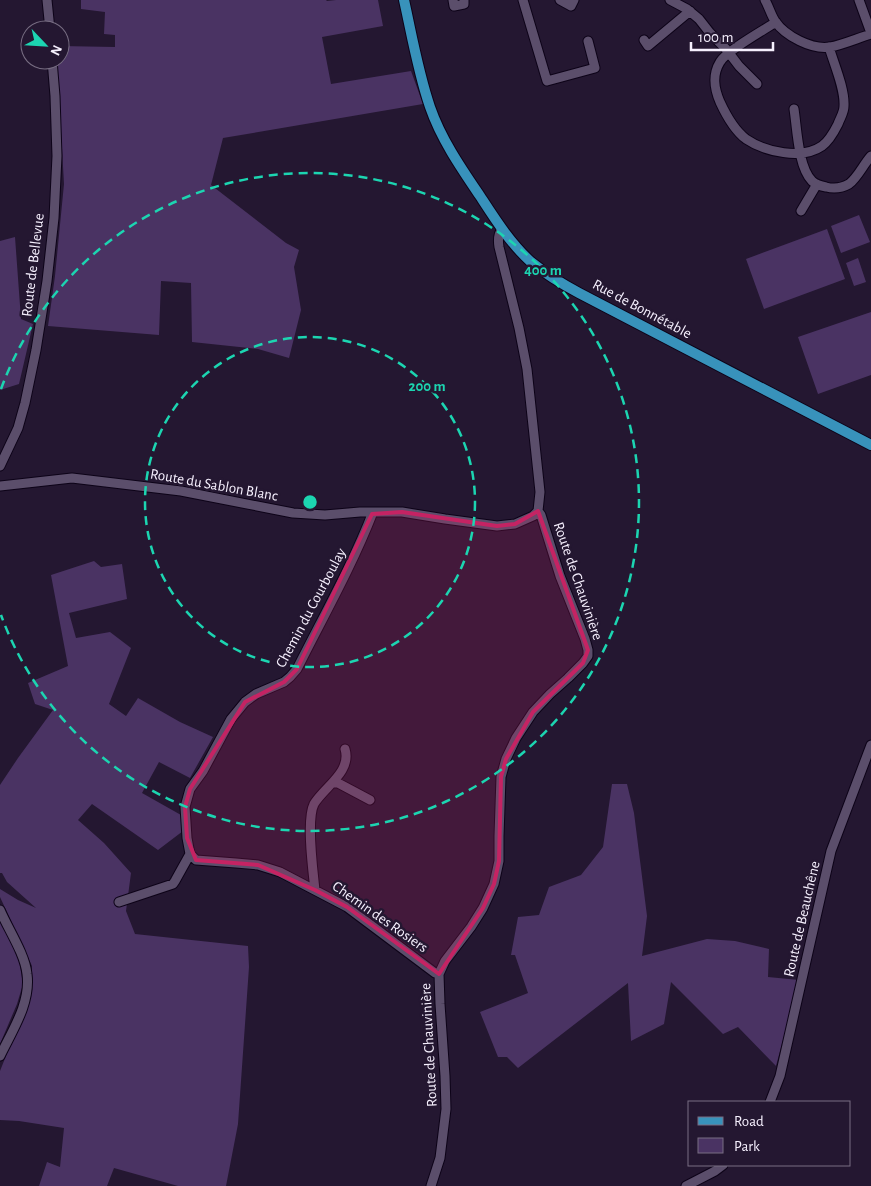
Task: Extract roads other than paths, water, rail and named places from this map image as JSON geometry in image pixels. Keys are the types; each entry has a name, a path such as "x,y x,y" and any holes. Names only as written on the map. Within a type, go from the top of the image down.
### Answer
{"main road":[{"name":"Rue de Bonnétable","path":"404,0 418,65 430,108 446,144 502,229 531,261 564,285 871,446"}],"street":[{"path":"47,0 49,20"},
{"path":"453,0 454,6 464,4 464,0"},
{"path":"523,0 547,81 595,68 588,41"},
{"path":"560,0 571,6 574,0"},
{"path":"670,0 690,11 729,53 738,66 757,84"},
{"path":"765,0 776,22 791,36 804,43 821,47 829,47 871,34 859,0"},
{"path":"644,40 648,46 690,11"},
{"path":"776,22 721,59 715,71 718,98 726,115 744,138 756,145 774,152 800,153 814,150 823,145 835,129 842,115 844,98 829,47"},
{"name":"Route de Bellevue","path":"0,466 18,428 23,411 36,350 45,290 54,218 57,156 56,96 53,70"},
{"path":"794,109 800,153 805,171 812,181 828,188 839,188 849,183 871,156"},
{"path":"801,211 817,184"},
{"name":"Route de Chauvinière","path":"431,1186 440,1158 446,1109 446,1076 439,974 445,961 471,928 494,884 500,861 501,777 506,759 516,738 533,712 588,656 585,639 560,576 541,515 538,511 540,492 527,369 499,247 498,240 502,229"},
{"name":"Route du Sablon Blanc","path":"0,486 72,478 181,491 293,513 325,515 402,512 496,526 515,524 533,516 538,511"},
{"name":"Chemin du Courboulay","path":"190,854 186,807 190,789 203,771 231,719 245,702 256,694 284,682 296,669 352,561 373,512"},
{"name":"Route de Beauchêne","path":"770,1101 780,1076 831,851 871,745"},
{"path":"315,890 311,846 312,810 315,803 333,783 345,765 347,755 345,749"},
{"path":"333,783 370,800"},
{"path":"119,902 172,884 176,881 190,854"},
{"name":"Chemin des Rosiers","path":"190,854 196,860 258,866 280,872 347,907 435,973 439,974"},
{"path":"0,910 24,961 28,984 26,999 0,1056"},
{"path":"686,1186 722,1166"}]}
